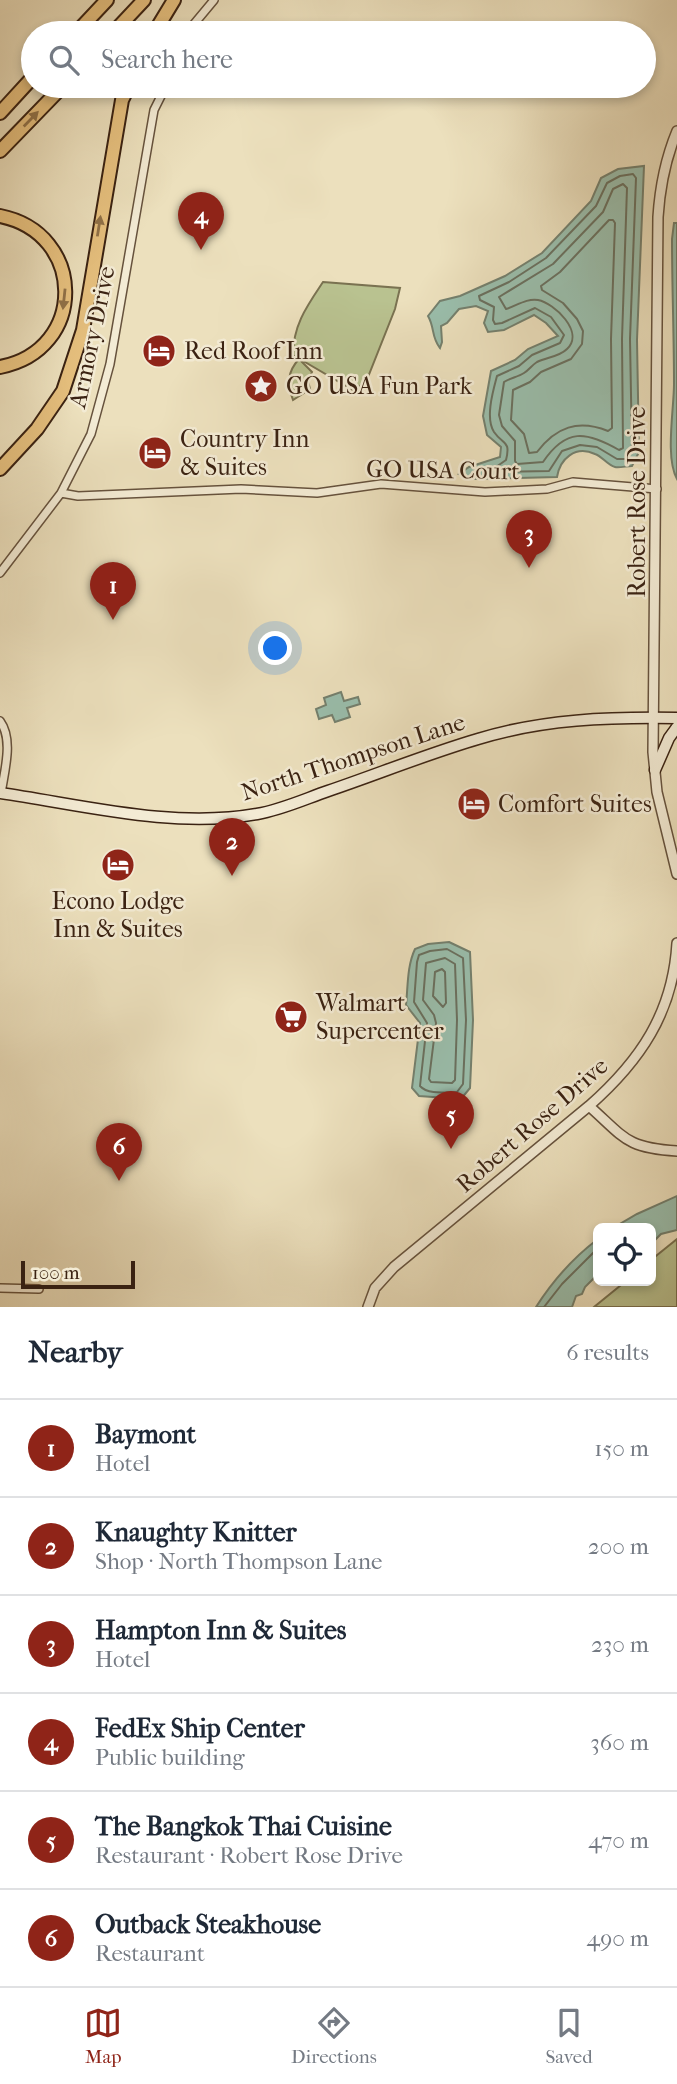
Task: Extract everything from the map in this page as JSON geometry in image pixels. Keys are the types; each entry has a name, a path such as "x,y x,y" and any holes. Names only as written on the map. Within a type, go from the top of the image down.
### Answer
{"highway":[{"path":"87,21 107,0"},
{"path":"125,21 145,0"},
{"path":"161,21 174,0"},
{"path":"0,113 21,90"},
{"path":"0,151 51,98"},
{"path":"0,469 37,429 62,391 83,330 123,98"},
{"path":"0,216 23,223 47,241 60,265 66,293 65,305 51,340 20,362 0,367"},
{"path":"0,463 37,429"}],"main road":[{"name":"North Thompson Lane","path":"0,794 179,819 223,818 275,809 477,739 518,728 556,721 677,718"},
{"path":"655,770 669,738 677,727"}],"street":[{"path":"196,21 214,0"},
{"name":"Armory Drive","path":"0,573 61,493 91,434 107,373 154,110 160,98"},
{"name":"Robert Rose Drive","path":"677,131 662,175 658,217 653,717 657,792 677,874"},
{"name":"GO USA Court","path":"61,493 78,496 241,489 317,493 381,484 485,492 547,489 573,482 657,489"},
{"path":"0,721 5,728 7,743 0,794"},
{"name":"Robert Rose Drive","path":"368,1307 375,1288 394,1267 611,1087 638,1056 656,1027 669,992 677,943"},
{"path":"589,1106 631,1143 641,1147 677,1151"},
{"path":"0,1288 39,1289"}],"shaded area":[{"path":"323,282 400,288 395,309 366,382 353,390 293,355 298,325"},
{"path":"299,359 312,372 308,381 310,389 293,400 289,378"},
{"path":"677,1239 677,1307 594,1307 620,1286 656,1286 656,1256"}],"water":[{"path":"644,166 637,340 639,452 632,466 615,467 598,455 581,451 565,459 557,477 470,479 459,474 469,467 500,457 501,447 487,435 483,416 491,371 515,360 528,349 558,336 534,315 504,330 488,332 484,323 488,311 476,306 459,309 441,326 440,348 428,316 440,301 460,296 505,276 542,253 591,201 601,178 618,169"},
{"path":"674,223 677,223 677,479 671,459"},
{"path":"341,692 344,701 358,697 360,704 347,708 350,717 335,722 332,715 319,719 316,709 326,705 324,698"},
{"path":"449,942 470,952 473,1020 470,1088 461,1099 419,1096 412,1088 420,1023 406,1005 410,962 415,949 428,944"},
{"path":"677,1196 677,1230 661,1234 656,1239 656,1223 622,1223"},
{"path":"593,1243 593,1279 582,1294 576,1296 572,1307 536,1307 549,1288"}],"place":[{"name":"FedEx Ship Center","path":"201,250"},
{"name":"Red Roof Inn","path":"159,351"},
{"name":"GO USA Fun Park","path":"261,386"},
{"name":"Country Inn & Suites","path":"155,453"},
{"name":"Hampton Inn & Suites","path":"529,568"},
{"name":"Baymont","path":"113,620"},
{"name":"Comfort Suites","path":"474,804"},
{"name":"Econo Lodge Inn & Suites","path":"118,865"},
{"name":"Knaughty Knitter","path":"232,876"},
{"name":"Walmart Supercenter","path":"291,1017"},
{"name":"The Bangkok Thai Cuisine","path":"451,1149"},
{"name":"Outback Steakhouse","path":"119,1181"}]}
